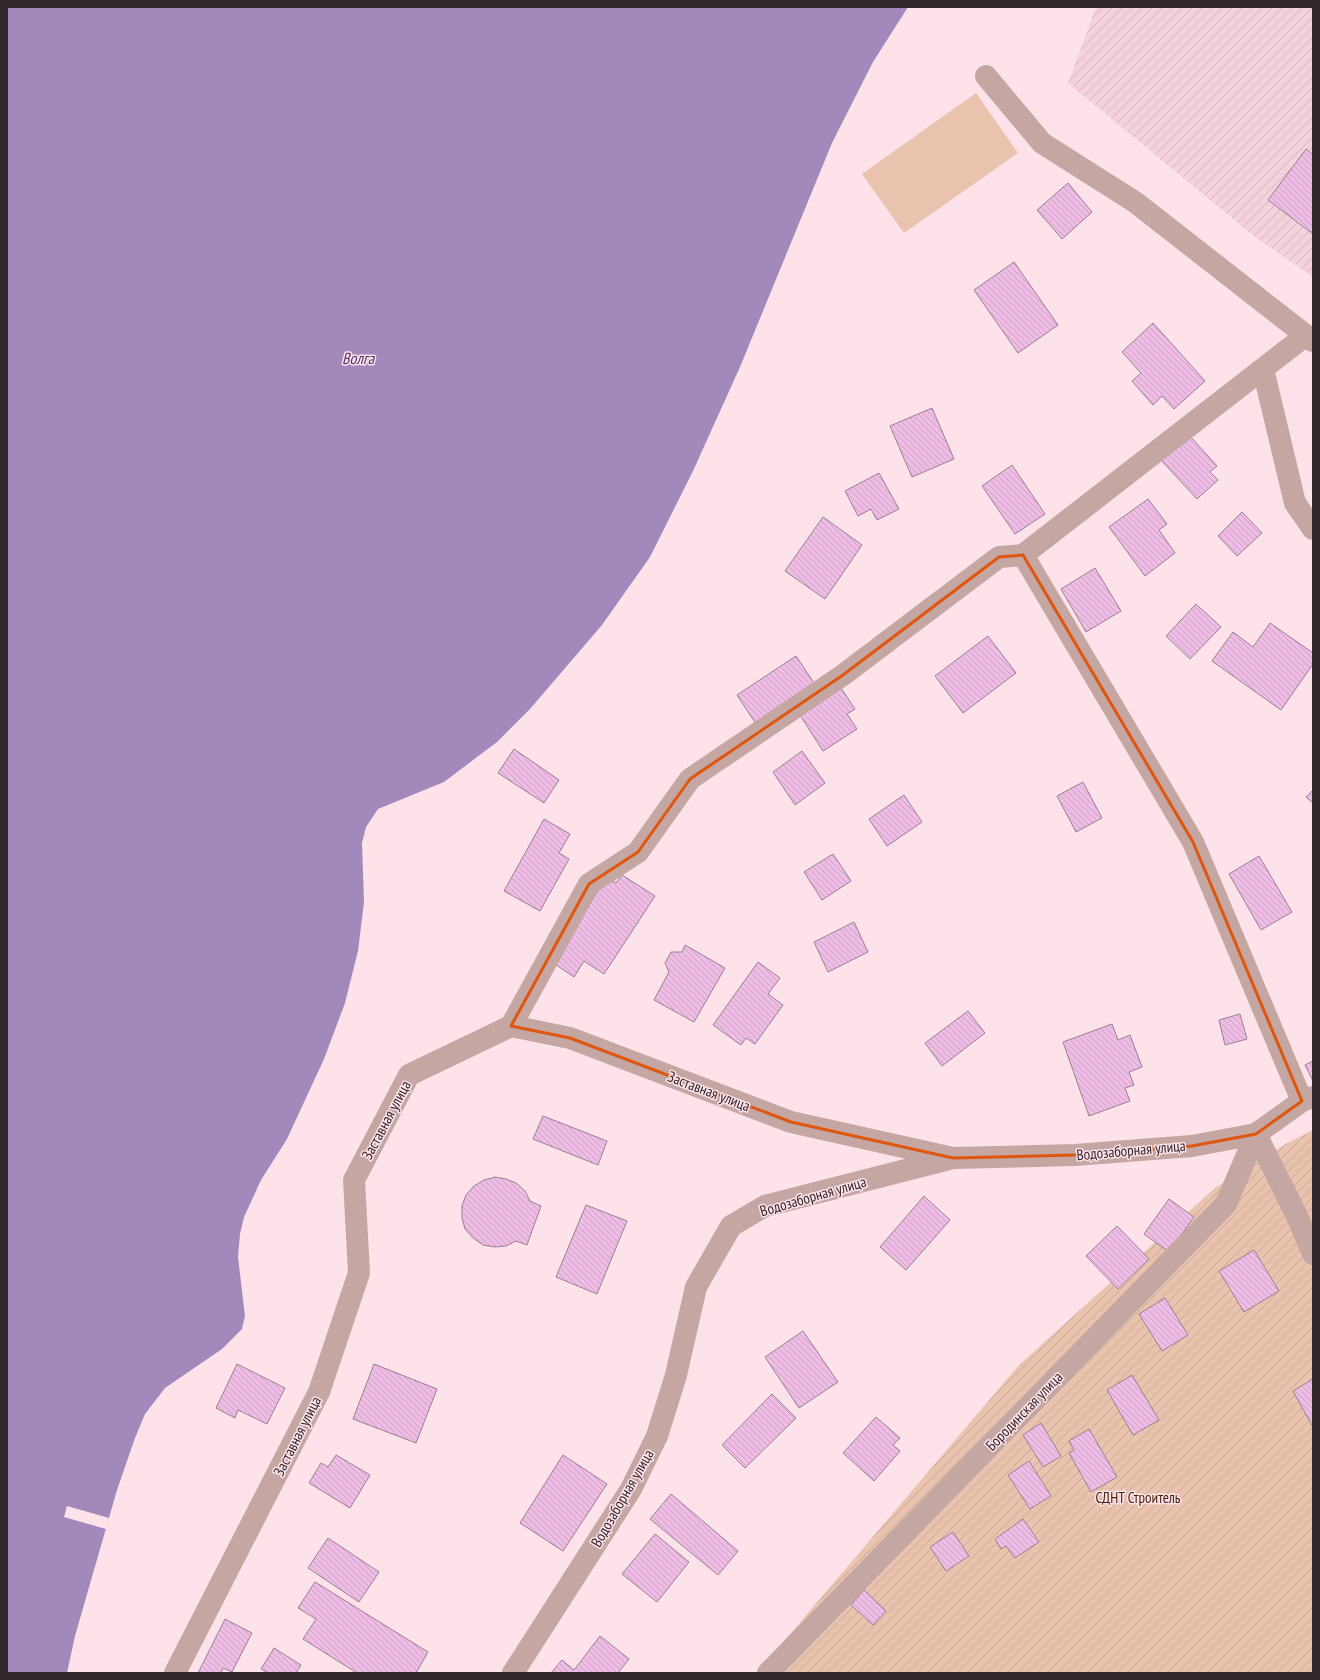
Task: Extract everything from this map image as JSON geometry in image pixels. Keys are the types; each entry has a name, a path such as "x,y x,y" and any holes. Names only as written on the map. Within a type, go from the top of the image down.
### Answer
{"street":[{"path":"511,1026 589,884 638,852 690,779 842,676 999,557 1023,555 1263,369 1309,339 1135,202 1042,143 986,76"},
{"path":"1263,369 1295,503 1313,529"},
{"path":"1023,555 1193,842 1308,1099"},
{"name":"Заставная улица","path":"175,1673 319,1392 359,1273 354,1180 409,1075 511,1026 570,1038 791,1122 953,1158"},
{"name":"Водозаборная улица","path":"513,1673 630,1489 657,1436 676,1375 696,1287 731,1226 765,1206 953,1158 1075,1155 1192,1146 1256,1134 1308,1099"},
{"path":"1256,1134 1297,1216 1313,1254"},
{"name":"Бородинская улица","path":"768,1673 1226,1204 1256,1134"}],"highlighted area":[{"path":"1023,555 1193,842 1302,1101 1256,1134 1192,1146 1075,1155 953,1158 791,1122 570,1038 511,1026 589,884 638,852 690,779 843,675 999,557"}],"shaded area":[{"path":"1096,7 1313,7 1313,277 1255,237 1068,83"}],"green space":[{"path":"976,93 1018,153 904,233 862,174"},
{"name":"СДНТ Строитель","path":"1313,1130 1313,1673 757,1673 1019,1365 1215,1188 1287,1143"}],"water":[{"name":"Волга","path":"7,7 908,7 873,62 832,143 740,367 693,471 650,557 602,625 530,709 497,742 444,782 378,809 366,827 362,843 364,902 358,951 345,1003 324,1059 287,1139 261,1180 244,1217 240,1234 238,1257 245,1316 242,1329 222,1349 165,1388 145,1414 117,1490 75,1636 67,1673 7,1673"}],"pier":[{"path":"67,1506 109,1518 106,1529 64,1517"}],"building":[{"path":"1306,149 1313,155 1313,234 1268,200"},
{"path":"1068,183 1092,212 1062,239 1037,210"},
{"path":"1014,262 1058,325 1018,353 974,290"},
{"path":"1153,323 1205,381 1174,409 1162,396 1153,405 1132,381 1141,373 1122,352"},
{"path":"932,408 954,459 912,477 890,426"},
{"path":"1189,435 1217,466 1210,472 1218,480 1197,499 1161,460"},
{"path":"1012,465 1045,514 1015,534 982,486"},
{"path":"879,473 899,509 877,520 871,509 858,516 845,491"},
{"path":"1148,499 1167,524 1159,530 1175,553 1145,576 1109,527"},
{"path":"1242,512 1262,533 1237,556 1218,536"},
{"path":"823,517 862,545 825,599 785,571"},
{"path":"1095,568 1121,611 1086,632 1061,589"},
{"path":"1196,604 1221,627 1190,659 1166,636"},
{"path":"1270,623 1313,653 1313,664 1281,710 1212,661 1233,632 1253,647"},
{"path":"988,636 1016,673 963,713 935,676"},
{"path":"796,656 816,686 756,724 737,695"},
{"path":"841,688 855,709 847,714 857,729 823,751 800,715"},
{"path":"514,749 559,780 544,803 498,773"},
{"path":"802,751 825,783 795,805 773,772"},
{"path":"1083,782 1102,818 1076,832 1057,796"},
{"path":"1313,790 1313,803 1306,797"},
{"path":"904,795 922,822 887,846 869,819"},
{"path":"544,819 570,834 559,853 569,859 540,911 504,891"},
{"path":"833,854 851,881 822,900 804,872"},
{"path":"1259,856 1292,912 1261,930 1229,874"},
{"path":"622,875 655,896 604,974 584,961 574,977 552,962 607,877 616,883"},
{"path":"854,922 868,952 828,972 814,942"},
{"path":"685,945 725,968 694,1022 654,1000 669,972 665,963 671,952 682,952"},
{"path":"758,962 780,978 768,994 783,1005 755,1044 746,1038 741,1045 713,1025"},
{"path":"968,1011 985,1033 942,1066 925,1043"},
{"path":"1240,1014 1247,1039 1225,1045 1219,1020"},
{"path":"1112,1024 1118,1040 1130,1035 1142,1067 1129,1072 1134,1085 1125,1088 1130,1101 1089,1116 1063,1042"},
{"path":"1313,1061 1313,1081 1305,1065"},
{"path":"543,1116 607,1141 598,1165 533,1139"},
{"path":"495,1177 516,1183 525,1191 530,1201 541,1206 527,1245 516,1241 506,1246 495,1247 483,1245 473,1238 465,1229 462,1218 462,1206 466,1195 474,1186 484,1180"},
{"path":"924,1196 950,1220 906,1270 880,1247"},
{"path":"1169,1199 1194,1217 1169,1252 1144,1234"},
{"path":"586,1205 627,1221 597,1294 556,1277"},
{"path":"1117,1226 1149,1259 1118,1289 1086,1256"},
{"path":"1254,1250 1279,1291 1244,1312 1219,1271"},
{"path":"1165,1298 1188,1335 1162,1351 1139,1314"},
{"path":"803,1331 838,1382 799,1408 765,1357"},
{"path":"237,1364 285,1388 267,1424 238,1410 235,1418 216,1408"},
{"path":"374,1364 437,1389 416,1443 353,1419"},
{"path":"1132,1375 1159,1420 1133,1435 1107,1390"},
{"path":"1313,1379 1313,1427 1293,1391"},
{"path":"772,1394 796,1418 745,1468 722,1445"},
{"path":"876,1417 900,1438 893,1445 900,1451 874,1481 843,1453"},
{"path":"1041,1423 1061,1456 1043,1467 1023,1435"},
{"path":"1089,1429 1117,1477 1091,1492 1069,1453 1074,1450 1069,1441"},
{"path":"336,1455 370,1475 350,1508 309,1483 321,1463 328,1467"},
{"path":"563,1455 607,1484 563,1551 520,1523"},
{"path":"1029,1461 1051,1496 1030,1509 1008,1475"},
{"path":"671,1494 738,1551 718,1575 650,1519"},
{"path":"1023,1519 1039,1542 1015,1558 1006,1546 1001,1549 995,1539"},
{"path":"953,1532 969,1556 946,1571 930,1547"},
{"path":"655,1534 689,1562 657,1602 622,1574"},
{"path":"328,1538 379,1572 359,1602 308,1568"},
{"path":"315,1582 428,1652 416,1673 357,1673 303,1639 316,1619 298,1608"},
{"path":"864,1590 886,1611 873,1625 851,1605"},
{"path":"225,1619 252,1633 232,1672 223,1668 221,1673 198,1673"},
{"path":"600,1636 629,1659 618,1673 551,1673 562,1660 574,1670"},
{"path":"274,1648 301,1665 296,1673 268,1673 261,1669"}]}
